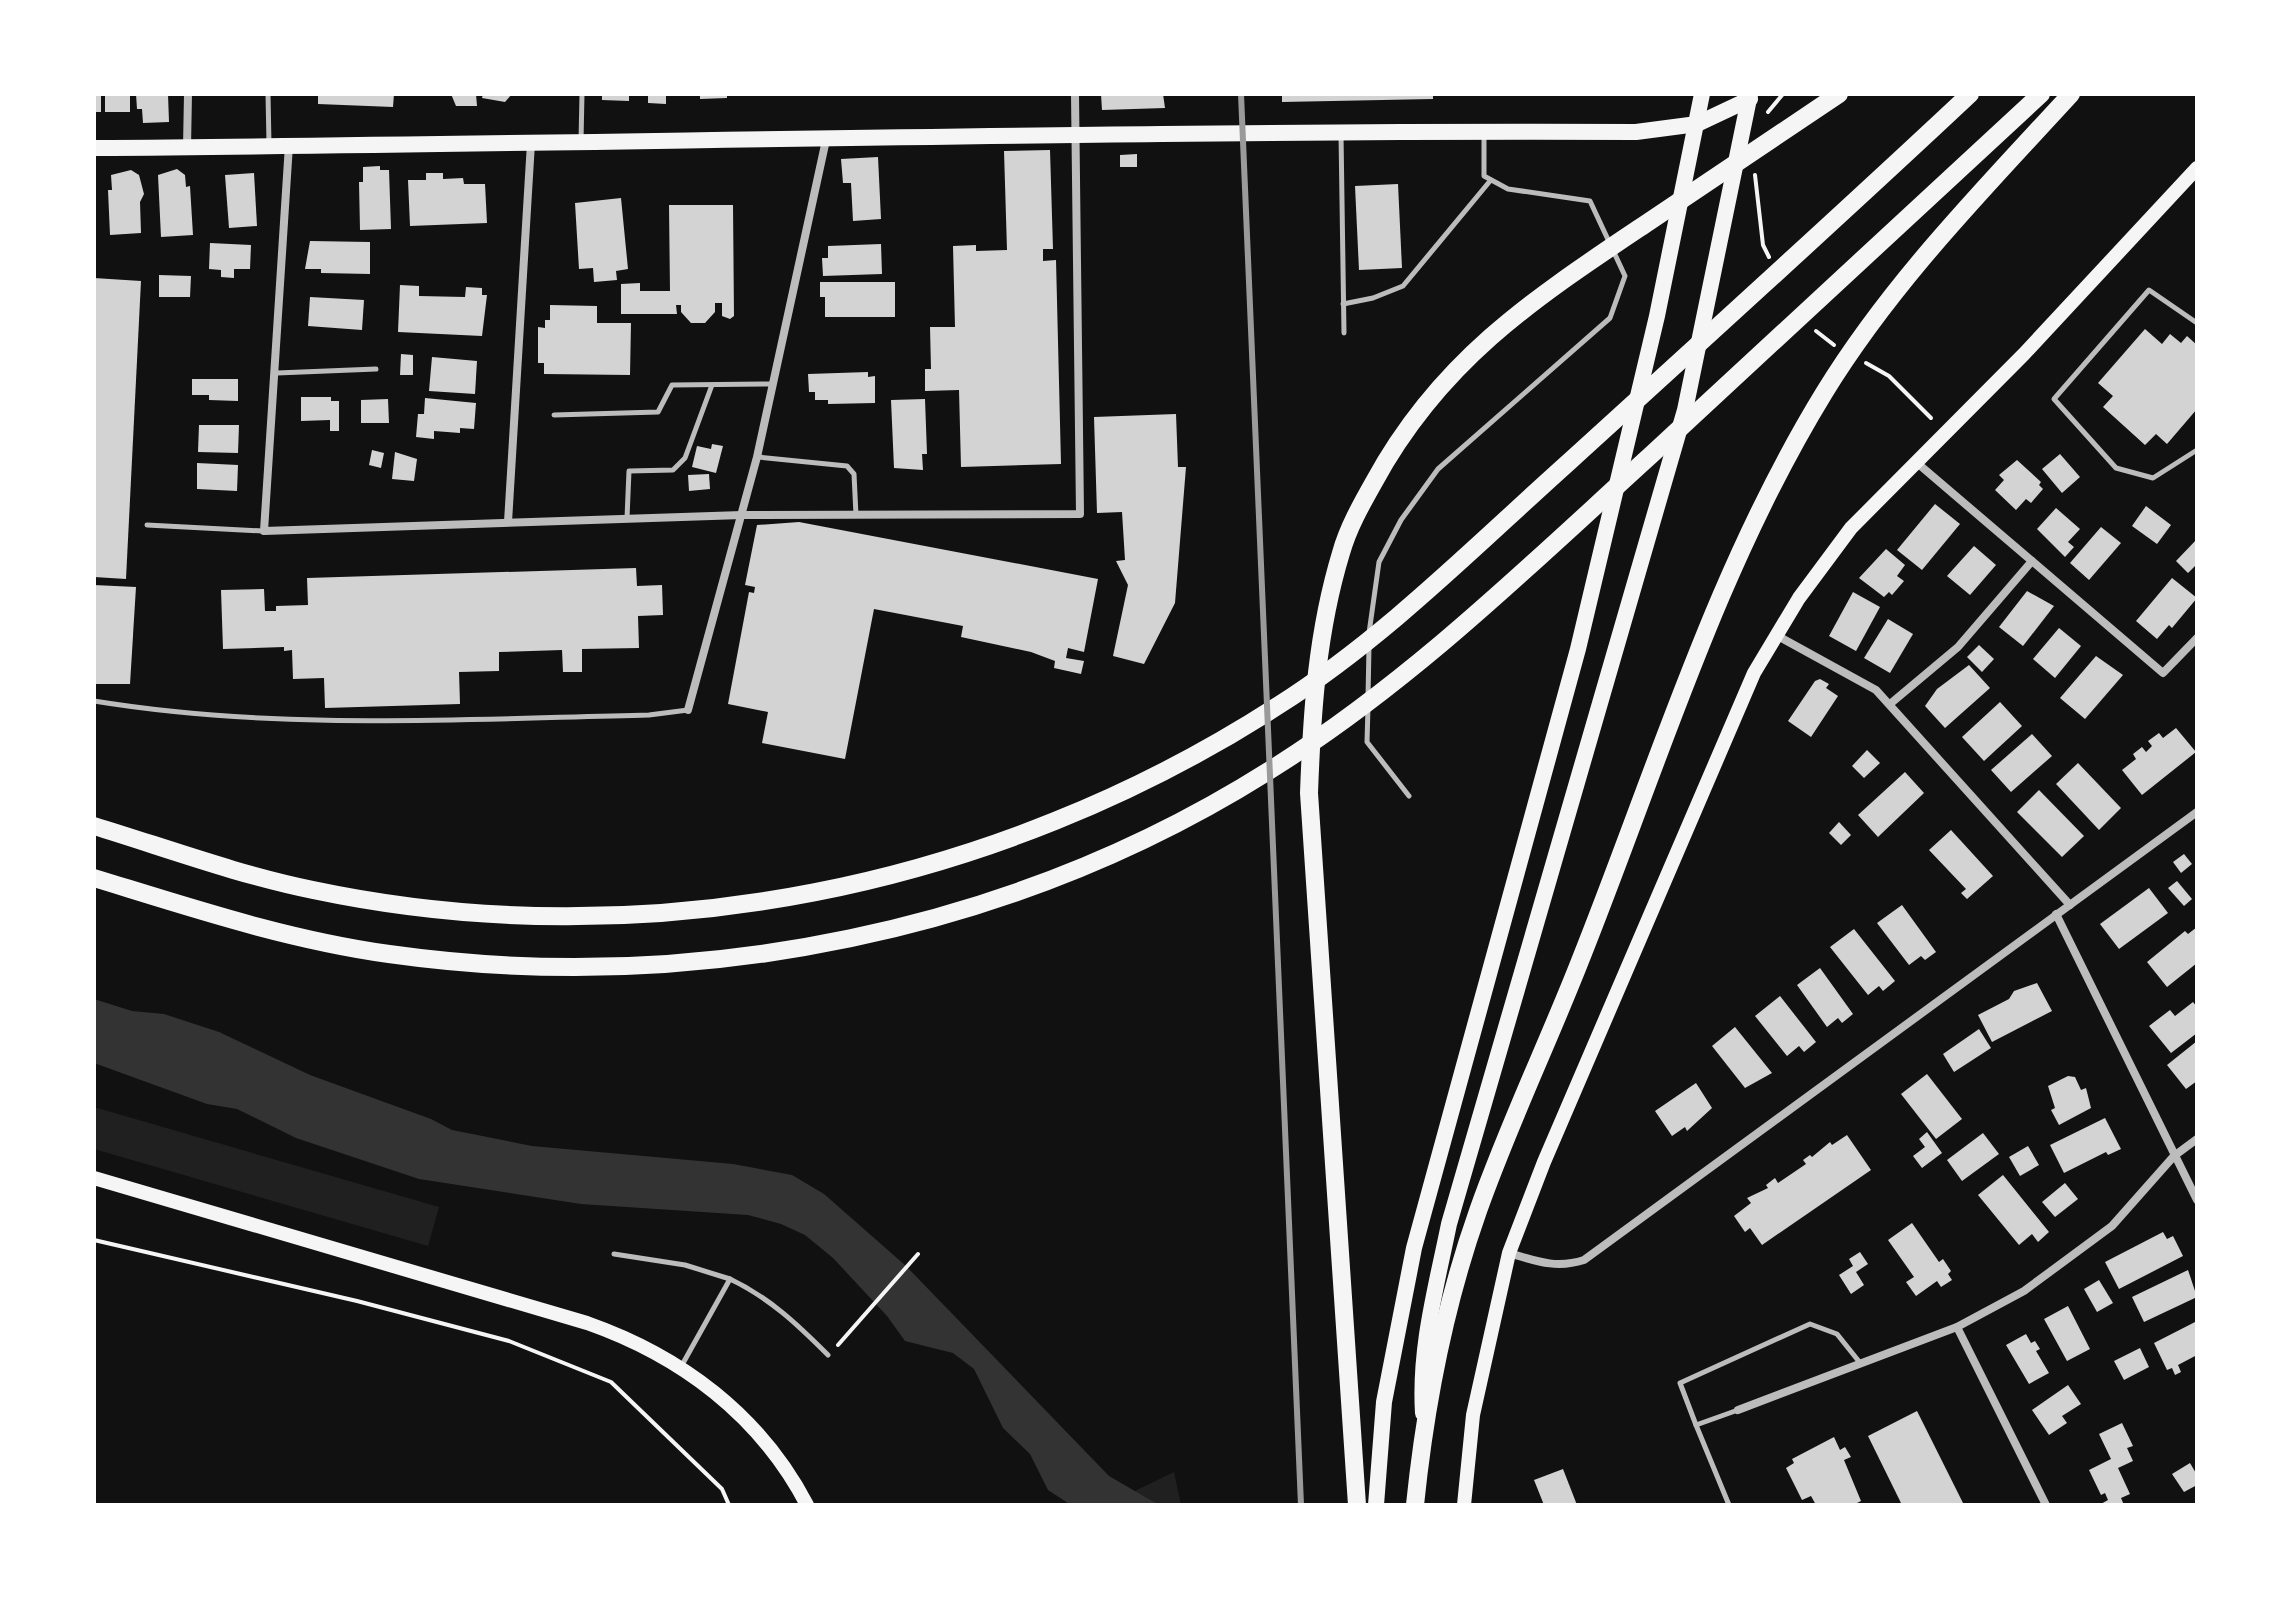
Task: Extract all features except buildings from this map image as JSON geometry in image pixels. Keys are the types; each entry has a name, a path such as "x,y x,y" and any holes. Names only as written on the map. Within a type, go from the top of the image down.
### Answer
{"highway":[{"path":"1357,1505 1309,793 1312,712 1321,629 1341,550 1358,510 1392,448 1456,367 1505,321 1839,94"},
{"path":"94,826 314,891 462,912 514,916 623,915 745,904 883,879 1021,836 1177,767 1334,667 1457,563 1861,197 1970,94"},
{"path":"94,878 264,930 387,954 453,961 584,967 722,959 845,940 962,910 1100,857 1222,799 1279,764 1419,663 1841,281 2041,94"},
{"path":"1415,1505 1424,1432 1461,1268 1493,1169 1569,989 1723,592 1781,468 1825,392 1876,316 1925,252 2071,94"}],"main road":[{"path":"1376,1505 1384,1402 1414,1248 1578,649 1643,376 1702,94"},
{"path":"94,148 826,140 1341,130 1636,132 1697,124 1752,96"},
{"path":"1424,1432 1423,1358 1449,1224 1681,424 1752,96"},
{"path":"1464,1505 1473,1415 1509,1253 1754,673 1776,635 1851,528 2024,354 2197,168"},
{"path":"94,1178 587,1323 637,1343 680,1367 723,1398 758,1433 807,1505"}],"street":[{"path":"187,148 188,94"},
{"path":"289,145 277,373 264,531 742,515 1080,514 1075,94"},
{"path":"688,710 757,457 826,140"},
{"path":"508,522 531,143"},
{"path":"1916,462 2163,673 2197,638"},
{"path":"1890,704 1958,647 2032,561"},
{"path":"1776,635 1876,690 2070,905"},
{"path":"1509,1253 1546,1264 1566,1266 1584,1260 2197,812"},
{"path":"2056,914 2197,1200"},
{"path":"1738,1410 1957,1327 2024,1291 2112,1226 2174,1156 2197,1139"},
{"path":"1957,1327 2046,1505"}],"lane":[{"path":"268,94 269,145"},
{"path":"581,142 582,94"},
{"path":"1341,130 1344,333"},
{"path":"1409,796 1367,742 1369,631 1379,562 1401,520 1438,469 1610,318 1625,276 1590,201 1508,189 1484,176 1484,130"},
{"path":"1343,304 1373,298 1403,286 1490,181"},
{"path":"2197,323 2149,290 2054,399 2116,468 2153,478 2197,450"},
{"path":"277,373 376,369"},
{"path":"627,519 629,471 673,470 685,458 712,384"},
{"path":"554,415 658,412 672,385 773,384"},
{"path":"757,457 847,466 854,474 856,515"},
{"path":"147,525 264,531"},
{"path":"94,701 188,715 310,721 649,715 688,710"},
{"path":"614,1254 685,1265 730,1279 756,1292 789,1317 828,1355"},
{"path":"680,1367 730,1279"},
{"path":"1729,1505 1680,1383 1810,1324 1837,1334 1861,1364"},
{"path":"1696,1425 1738,1410"}],"path":[{"path":"94,1240 357,1301 509,1341 611,1382 722,1489 729,1505"},
{"path":"828,1355 918,1254"}],"shaded area":[{"path":"94,999 132,1011 164,1014 219,1032 310,1075 431,1119 452,1130 532,1146 733,1164 792,1175 824,1194 906,1266 1109,1476 1159,1505 1071,1505 1048,1490 1030,1454 1003,1428 974,1369 953,1353 905,1341 887,1316 833,1258 805,1235 781,1224 748,1215 581,1204 419,1179 296,1138 237,1109 207,1104 94,1063"},
{"path":"94,1107 439,1207 428,1246 94,1149"},
{"path":"1174,1472 1181,1505 1106,1505"}],"railway":[{"path":"1241,94 1301,1505"}]}
